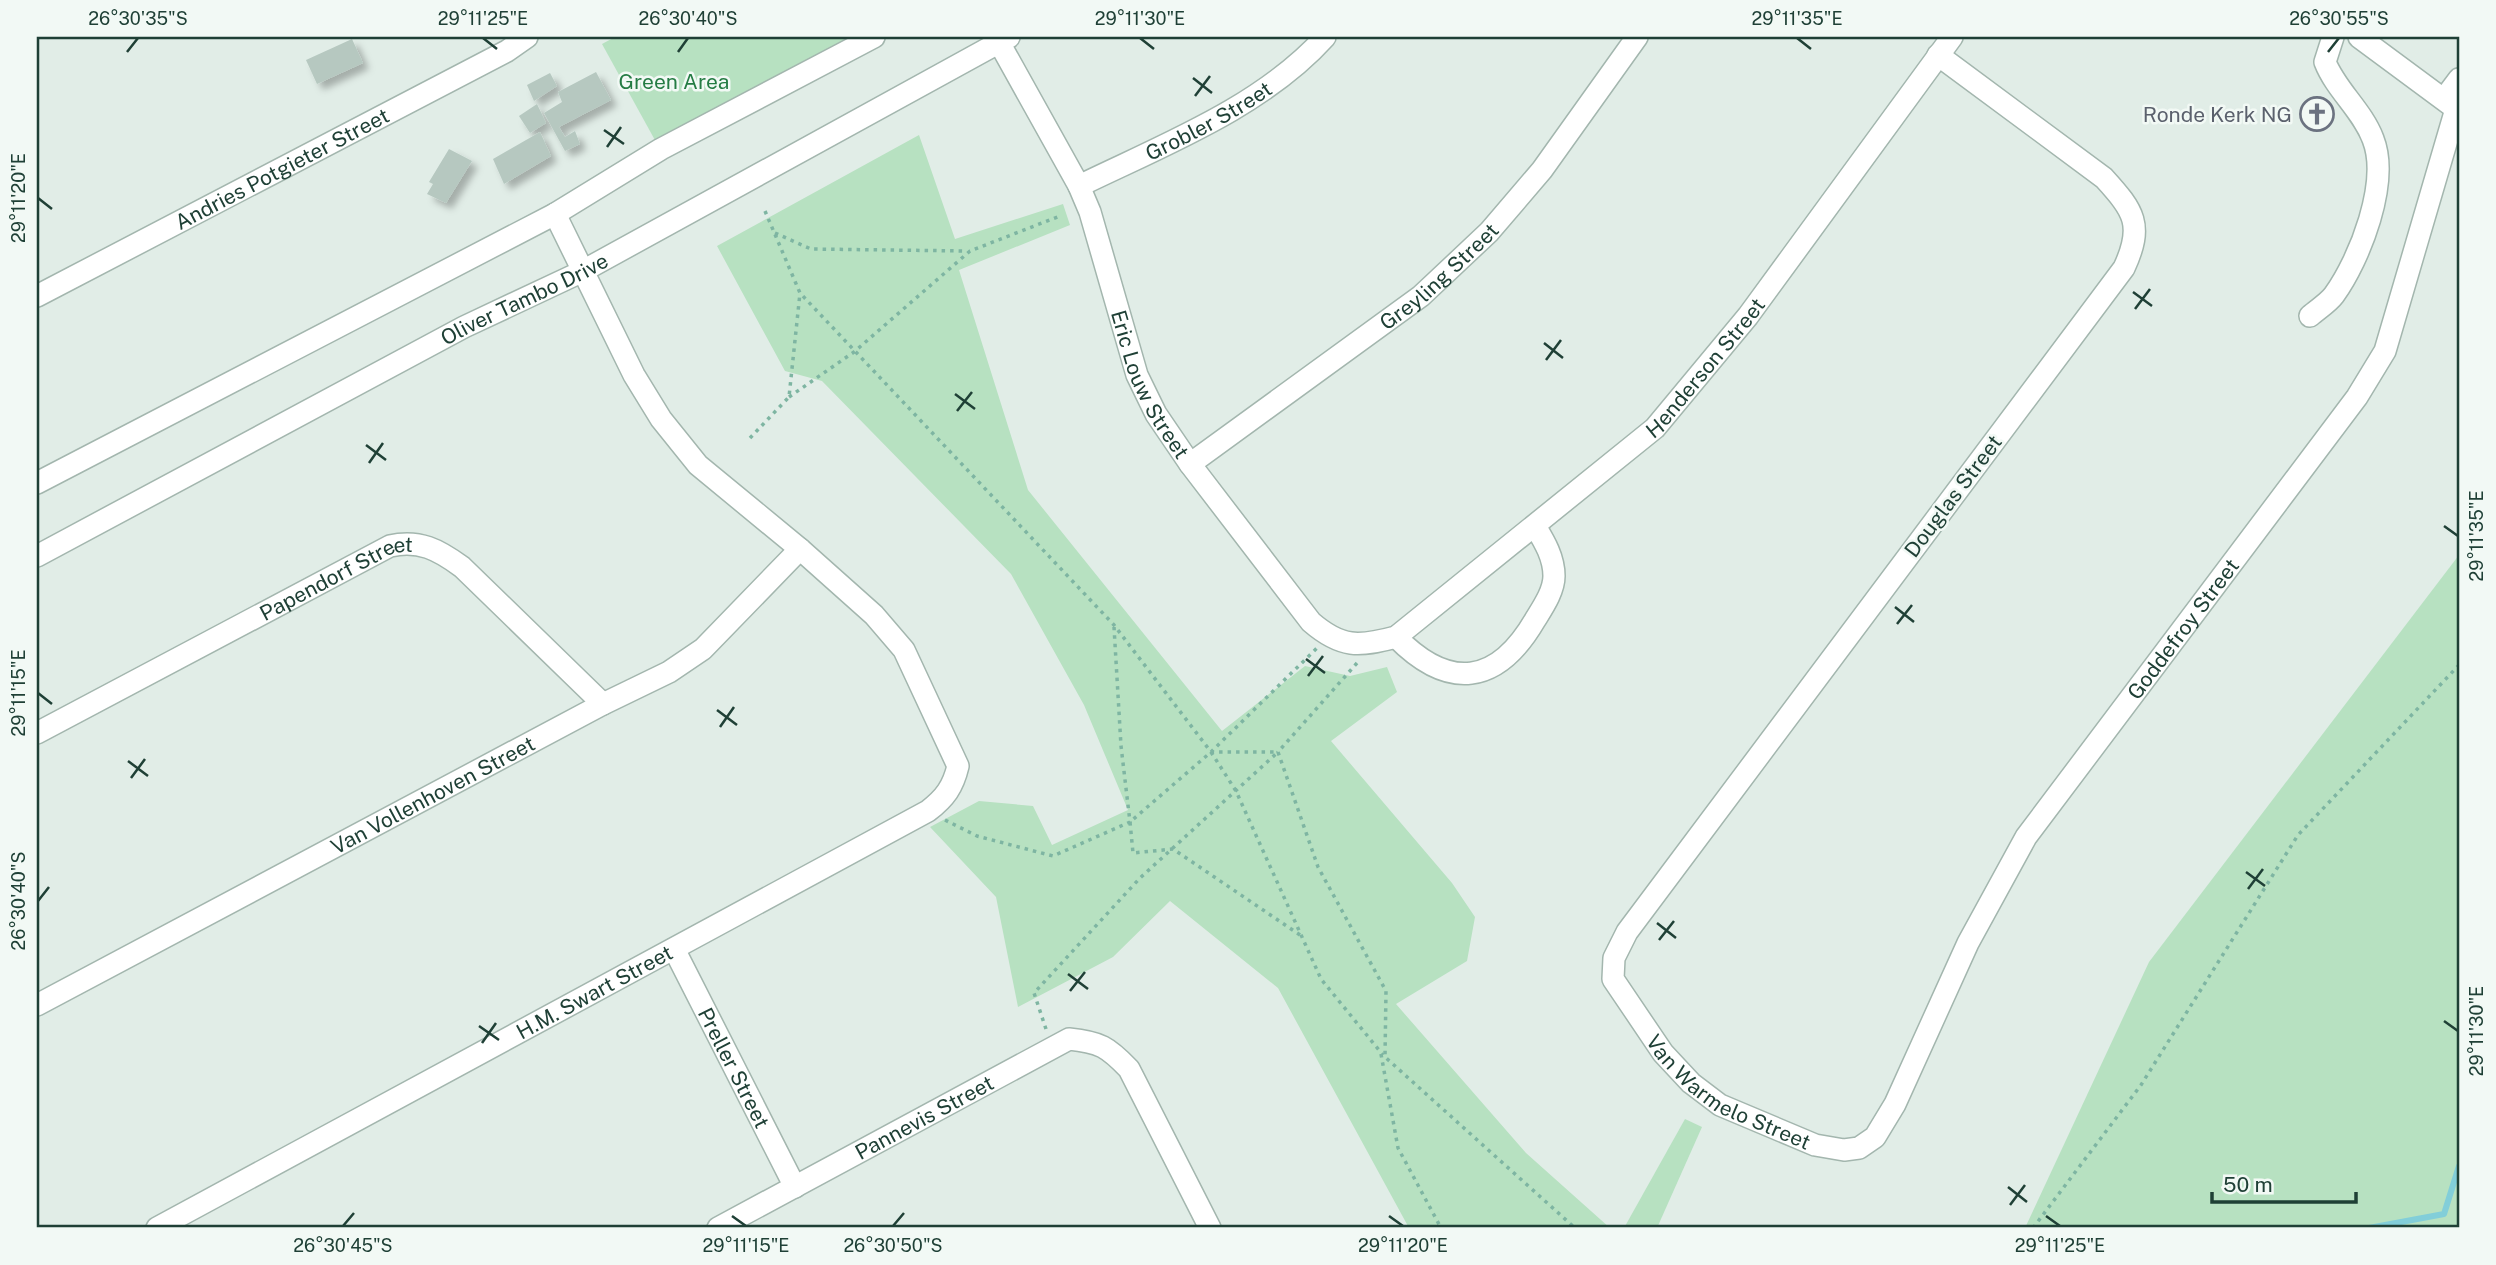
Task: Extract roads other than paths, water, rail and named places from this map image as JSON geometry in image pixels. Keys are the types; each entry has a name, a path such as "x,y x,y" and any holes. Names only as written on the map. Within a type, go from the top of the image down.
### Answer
{"street":[{"name":"Andries Potgieter Street","path":"37,296 507,51 527,37"},
{"path":"37,483 555,214 661,149 874,37"},
{"name":"Grobler Street","path":"1079,186 1256,94 1305,59 1325,37"},
{"name":"Greyling Street","path":"1191,464 1421,296 1489,232 1542,170 1637,37"},
{"name":"Henderson Street","path":"1396,638 1655,428 1748,316 1952,37"},
{"path":"2310,316 2332,298 2354,263 2368,224 2377,178 2374,142 2365,120 2325,62 2333,37"},
{"path":"2359,37 2453,106"},
{"name":"Eric Louw Street","path":"1001,39 1079,186 1090,212 1137,374 1156,414 1311,621 1329,637 1353,645 1396,638"},
{"name":"Oliver Tambo Drive","path":"37,556 464,327 581,272 1001,39"},
{"name":"Douglas Street","path":"1614,979 1614,958 1627,932 2124,268 2135,244 2136,221 2123,198 2104,178 1938,55"},
{"name":"Goddefroy Street","path":"1875,1137 1895,1104 1968,943 2026,837 2357,397 2385,351 2459,79"},
{"name":"H.M. Swart Street","path":"157,1228 928,811 943,799 954,784 958,766 951,747 904,650 874,615 800,549 698,465 661,419 634,375 581,272 555,214"},
{"path":"1396,638 1413,654 1454,673 1474,675 1486,671 1504,659 1530,630 1547,601 1554,578 1547,548 1535,526"},
{"name":"Papendorf Street","path":"37,733 390,546 402,543 418,543 440,551 462,567 603,704"},
{"name":"Van Vollenhoven Street","path":"37,1005 603,704 669,672 703,649 800,549"},
{"name":"Preller Street","path":"674,949 795,1187"},
{"name":"Van Warmelo Street","path":"1614,979 1663,1053 1691,1083 1720,1105 1815,1145 1844,1150 1859,1148 1875,1137"},
{"name":"Pannevis Street","path":"718,1228 1069,1039 1093,1041 1111,1050 1129,1069 1210,1228"}],"waterway":[{"path":"2369,1228 2444,1214 2459,1166"}],"place":[{"name":"Ronde Kerk NG","path":"2317,114"}],"park label":[{"name":"Green Area","path":"674,81"}]}
